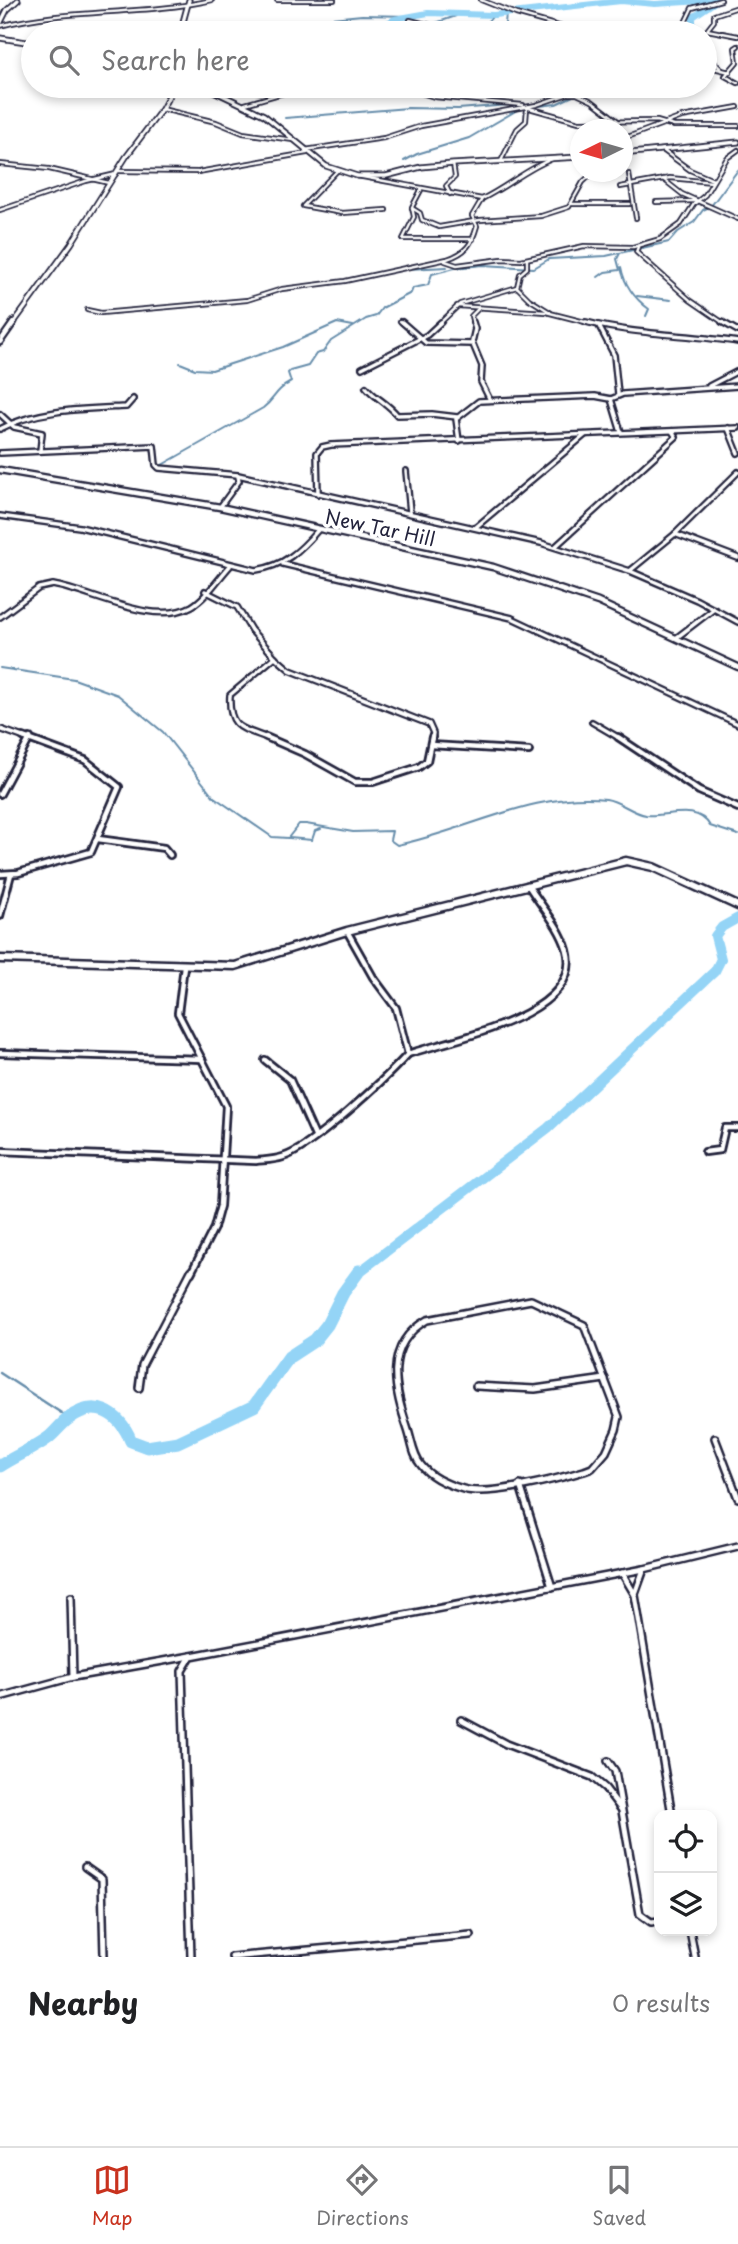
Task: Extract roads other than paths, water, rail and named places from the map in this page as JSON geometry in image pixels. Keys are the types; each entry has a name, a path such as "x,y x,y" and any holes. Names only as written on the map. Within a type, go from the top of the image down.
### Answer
{"street":[{"path":"0,23 7,10 18,0"},
{"path":"182,21 189,0"},
{"path":"0,23 30,18 185,6 212,0"},
{"path":"277,0 334,0"},
{"path":"481,0 541,21"},
{"path":"686,21 692,8 719,0"},
{"path":"711,21 714,15 738,7"},
{"path":"410,20 414,21"},
{"path":"717,33 738,36"},
{"path":"0,38 21,41"},
{"path":"738,46 735,48 737,62 726,76 738,83"},
{"path":"717,66 722,71"},
{"path":"717,70 730,72"},
{"path":"0,342 71,244 168,98"},
{"path":"231,98 264,115 306,151 337,171 421,190 482,199"},
{"path":"245,104 268,98"},
{"path":"442,98 527,108 570,119"},
{"path":"0,210 89,178 117,173 198,172 363,142 421,126 527,108 555,98"},
{"path":"588,98 615,119"},
{"path":"633,135 682,117 738,107"},
{"path":"501,161 517,129 526,121 527,108"},
{"path":"162,109 216,122 248,134 278,136 296,141"},
{"path":"633,122 738,126"},
{"path":"633,153 738,142"},
{"path":"445,261 457,265 502,259 528,259 584,247 639,246 675,230 697,200 705,195 727,158 738,150"},
{"path":"664,151 690,170 712,181"},
{"path":"357,176 386,176 426,166 570,158"},
{"path":"87,310 101,313 247,300 256,293 287,286 315,286 415,264 445,261 466,250 473,239 477,226 473,214 482,199 507,187 528,168 552,159"},
{"path":"0,164 49,169 109,183"},
{"path":"450,194 446,186 455,177 453,164"},
{"path":"337,171 303,206 342,213 386,210"},
{"path":"620,187 663,179 712,181"},
{"path":"663,179 676,190 738,219"},
{"path":"412,208 420,214 422,220 433,227 541,216 566,209 572,204 584,182"},
{"path":"630,182 630,204 636,218"},
{"path":"421,190 412,208 414,217 406,228 403,239 473,239"},
{"path":"656,202 697,200"},
{"path":"572,204 630,204"},
{"path":"639,246 636,252 656,264 663,276 715,318 738,331"},
{"path":"517,287 520,274 527,268 528,259"},
{"path":"362,368 420,339 457,306 517,287"},
{"path":"517,287 551,313"},
{"path":"457,306 551,313 598,326 738,342"},
{"path":"480,308 471,316 475,329 472,344 482,366 481,382 490,400"},
{"path":"400,321 429,344"},
{"path":"598,326 614,355 618,394"},
{"path":"410,344 472,344"},
{"path":"705,388 738,370"},
{"path":"366,387 377,400 390,405 397,415 432,414 457,417 466,412 474,402 490,400 594,396 611,399 618,394 738,386"},
{"path":"0,429 8,423 93,409 126,407 133,399"},
{"path":"611,399 621,432"},
{"path":"0,414 17,428 42,433 40,451"},
{"path":"457,417 459,441"},
{"path":"728,428 738,453"},
{"path":"317,494 317,453 322,447 738,428"},
{"path":"556,546 657,457 676,437 672,431"},
{"path":"476,527 586,435"},
{"path":"0,453 154,446 156,465 159,468 238,475 556,546 630,571 738,622"},
{"name":"New Tar Hill","path":"0,470 220,507 466,560 526,576 598,602 738,667"},
{"path":"405,471 410,512"},
{"path":"630,571 675,534 738,472"},
{"path":"220,507 239,481 238,475"},
{"path":"0,516 80,527 230,566 256,570 283,564 298,555 318,530"},
{"path":"675,534 738,558"},
{"path":"283,564 510,618 555,636 738,724"},
{"path":"0,617 37,589 47,586 59,586 161,613 187,608 230,566"},
{"path":"205,591 237,607 251,630 275,657 298,673 429,724 433,730 425,764 373,782 361,783 338,774 295,750 236,725 229,715 230,695 275,657"},
{"path":"676,638 714,609"},
{"path":"592,722 615,734 680,781 721,803 738,808"},
{"path":"0,729 85,760 118,785 98,839 88,854 11,874 0,874"},
{"path":"0,794 30,738"},
{"path":"431,746 528,751"},
{"path":"98,839 164,848 170,855"},
{"path":"0,959 184,966 244,964 348,930 615,862 633,861 653,867 738,906"},
{"path":"0,916 11,874"},
{"path":"0,1151 271,1160 294,1152 387,1077 408,1054 519,1021 544,1004 564,979 568,962 565,946 528,885"},
{"path":"348,930 373,977 396,1008 408,1054"},
{"path":"139,1388 142,1365 218,1217 225,1159 226,1105 178,1013 184,966"},
{"path":"0,1052 203,1059"},
{"path":"265,1060 290,1080 315,1136"},
{"path":"705,1152 720,1150 724,1128 738,1128"},
{"path":"536,1300 584,1325 620,1421 596,1464 586,1470 520,1485 479,1492 468,1491 428,1472 420,1464 393,1379 397,1355 415,1328 436,1317 536,1300"},
{"path":"476,1386 535,1389 605,1379"},
{"path":"715,1438 738,1498"},
{"path":"520,1485 552,1587"},
{"path":"0,1697 73,1677 644,1569 738,1546"},
{"path":"635,1595 644,1569"},
{"path":"622,1573 635,1595 671,1810"},
{"path":"71,1597 73,1677"},
{"path":"191,1656 185,1662 183,1671 191,1957"},
{"path":"461,1720 506,1744 592,1777 605,1788 621,1809"},
{"path":"608,1761 615,1771 640,1914 654,1921"},
{"path":"85,1867 102,1879 104,1957"},
{"path":"232,1957 471,1936"},
{"path":"692,1936 695,1957"}],"waterway":[{"path":"391,21 428,13 494,15 621,1 655,4 717,0"},
{"path":"693,21 693,17 715,2"},
{"path":"442,21 456,16 456,12"},
{"path":"505,21 506,14"},
{"path":"301,21 362,15 410,16"},
{"path":"488,21 494,15"},
{"path":"531,107 556,104 569,98"},
{"path":"285,118 408,108 458,109 509,105"},
{"path":"404,161 417,154 469,138 519,109"},
{"path":"162,465 263,408 281,388 291,382 288,373 290,371 308,366 316,354 323,352 331,341 366,319 376,316 382,308 411,293 413,288 428,285 432,274 483,265 534,268 549,259 606,256 669,242 678,232 694,222 703,210 711,206 738,170"},
{"path":"598,277 605,272 620,270 617,259 620,253"},
{"path":"408,269 447,267"},
{"path":"621,267 631,291 649,309 646,316"},
{"path":"637,296 671,300"},
{"path":"180,363 195,369 212,370 283,347 337,323 353,326"},
{"path":"0,668 74,679 118,695 163,732 214,797 272,837 288,838 299,824 306,824 353,832 392,831 390,840 397,845 526,806 579,798 611,800 646,815 690,813 704,819 710,826 738,835"},
{"path":"289,838 312,840 315,831 321,829"},
{"path":"358,1273 548,1128 715,971 721,959 715,936 722,927 738,918"},
{"path":"0,1466 51,1436 68,1419 88,1410 97,1409 113,1416 120,1422 131,1441 147,1447 178,1442 254,1406 289,1357 315,1340 327,1325 343,1293 359,1271"},
{"path":"0,1373 69,1418"}]}
